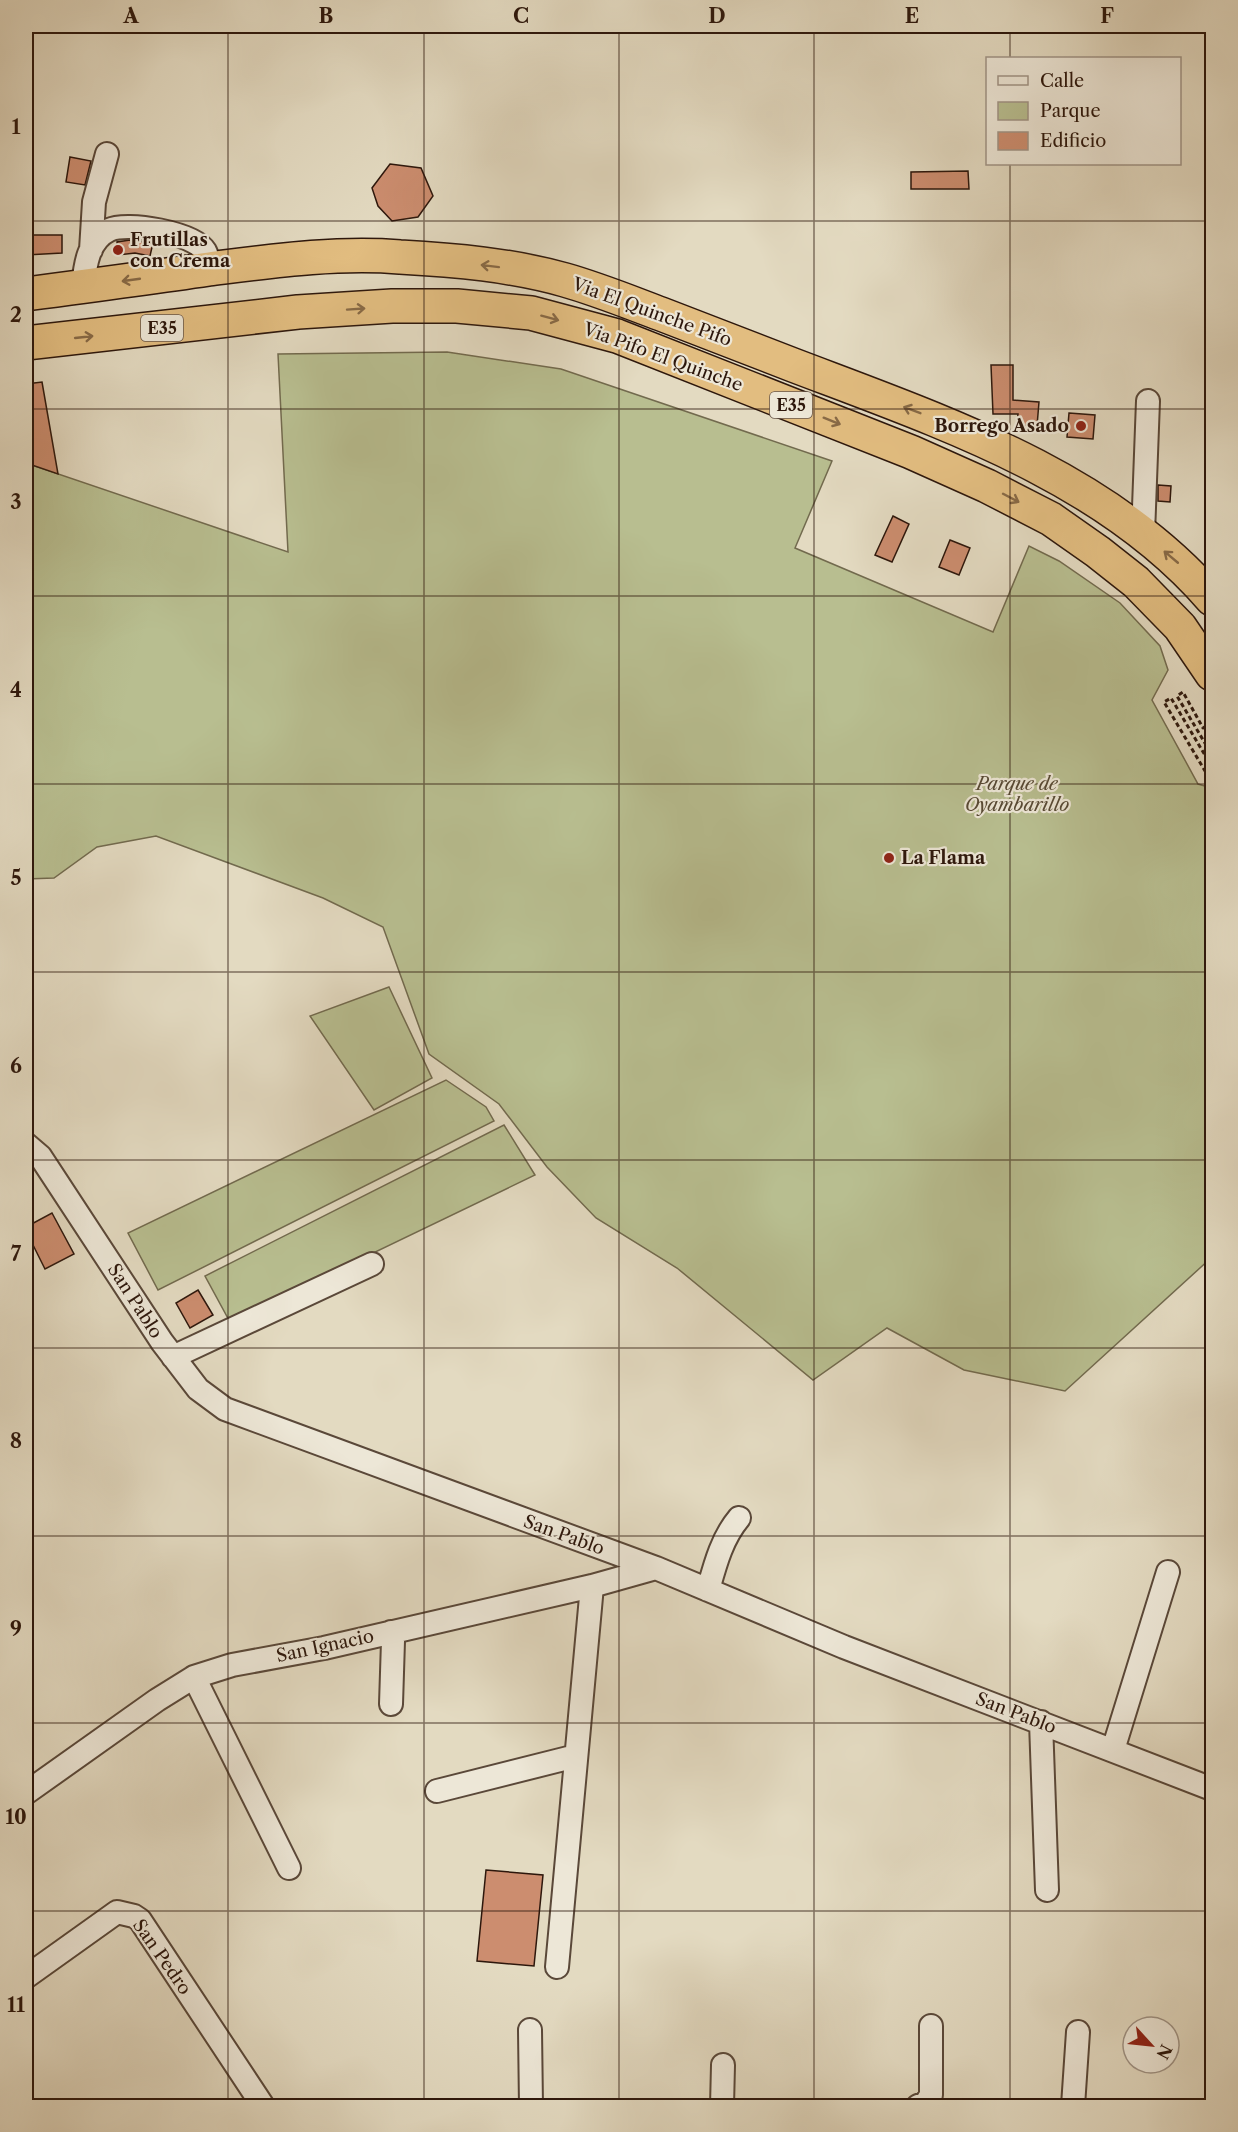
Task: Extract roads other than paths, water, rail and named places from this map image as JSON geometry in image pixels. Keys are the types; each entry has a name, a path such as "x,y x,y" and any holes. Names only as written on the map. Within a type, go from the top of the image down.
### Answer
{"highway":[{"name":"Via El Quinche Pifo","path":"26,294 293,258 398,256 502,267 564,280 632,303 979,438 1070,484 1143,534 1188,571 1211,595"},
{"name":"Via Pifo El Quinche","path":"26,343 298,312 392,306 457,306 531,313 606,333 911,453 987,486 1051,519 1136,582 1180,627 1212,674"}],"street":[{"path":"91,250 94,202 107,154"},
{"path":"83,286 85,265 99,237 120,226 159,229 178,234 206,252 210,269"},
{"path":"1143,534 1148,401"},
{"name":"San Pablo","path":"26,1144 40,1156 173,1356 198,1389 225,1409 656,1569 844,1647 1212,1789"},
{"path":"173,1356 372,1264"},
{"path":"708,1590 722,1546 738,1518"},
{"name":"San Ignacio","path":"26,1793 157,1700 194,1677 232,1665 324,1648 656,1569"},
{"path":"1113,1750 1168,1572"},
{"path":"557,1967 592,1586"},
{"path":"391,1632 393,1641 391,1704"},
{"path":"194,1677 289,1868"},
{"path":"1041,1722 1047,1890"},
{"path":"437,1791 576,1756"},
{"name":"San Pedro","path":"26,1977 117,1912 135,1916 140,1920 263,2106"},
{"path":"918,2106 926,2103 931,2095 932,2026"},
{"path":"530,2030 531,2106"},
{"path":"1073,2106 1078,2032"},
{"path":"722,2106 723,2066"}],"place":[{"name":"Frutillas con Crema","path":"118,250"},
{"name":"Borrego Asado","path":"1081,426"},
{"name":"La Flama","path":"889,858"}],"park label":[{"name":"Parque de Oyambarillo","path":"1017,794"}]}
